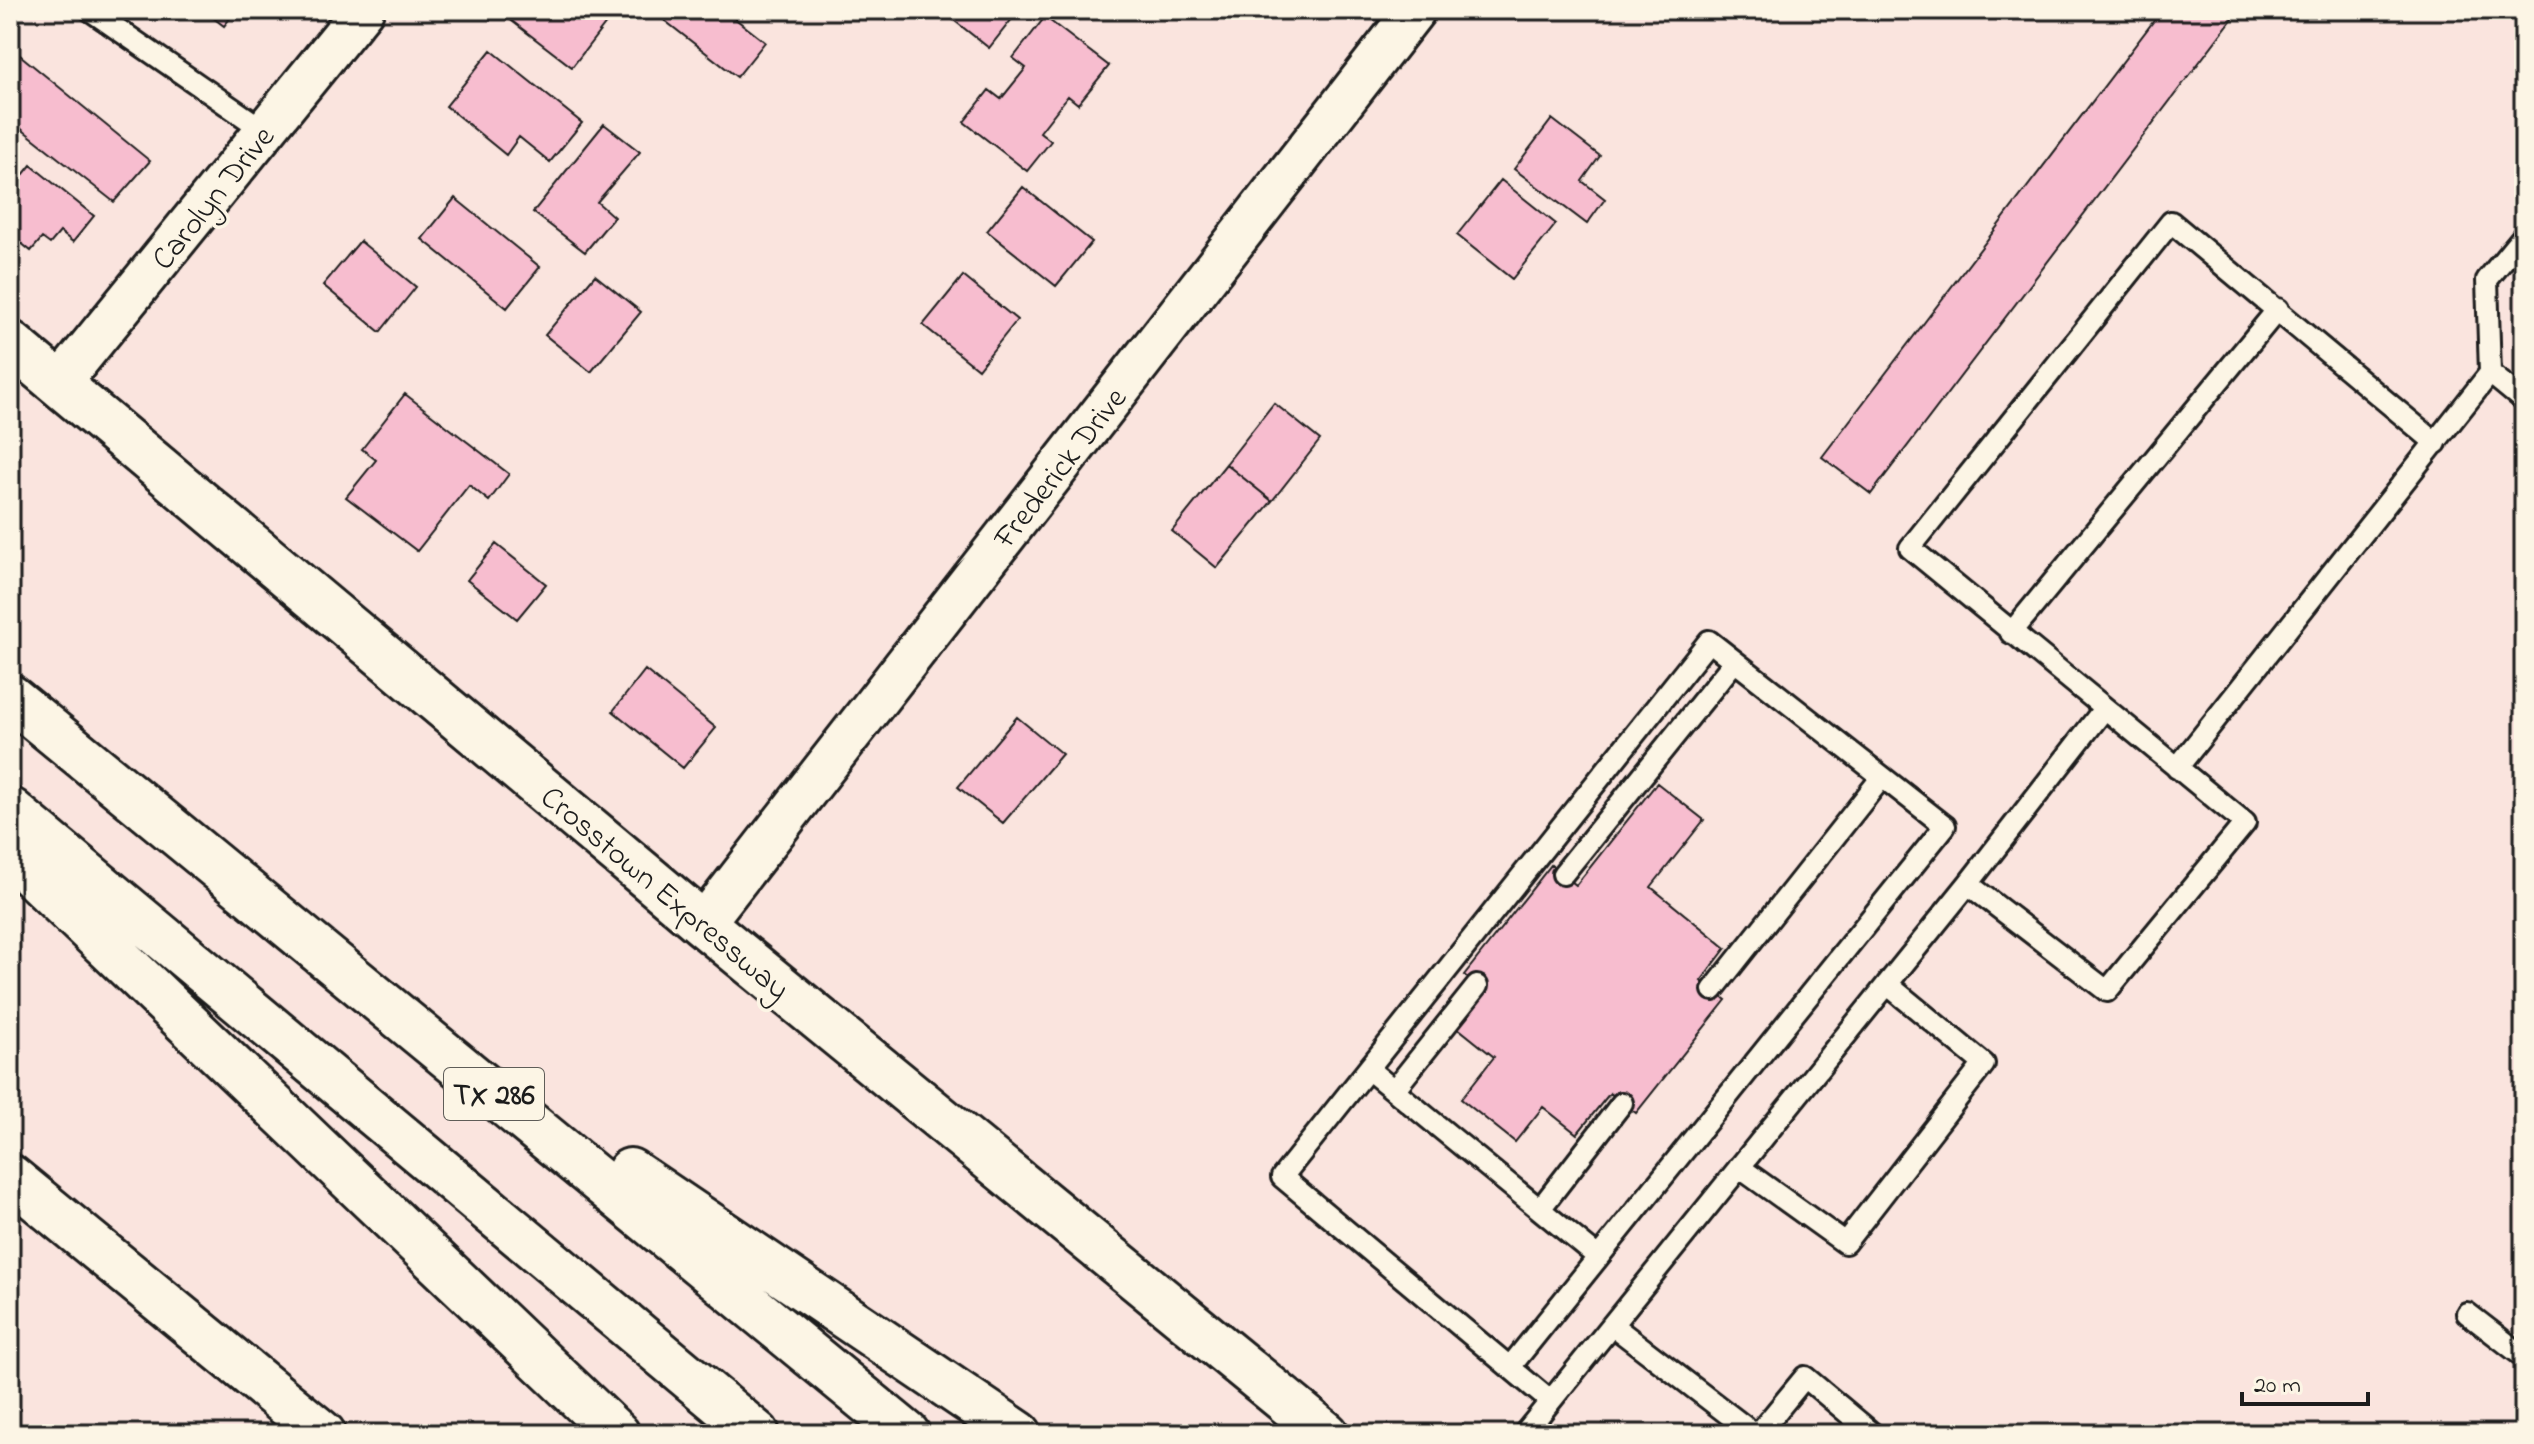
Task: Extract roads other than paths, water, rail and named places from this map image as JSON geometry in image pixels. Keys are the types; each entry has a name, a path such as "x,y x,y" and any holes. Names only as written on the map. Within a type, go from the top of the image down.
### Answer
{"main road":[{"name":"Crosstown Expressway","path":"10,343 703,924 1326,1434"},
{"name":"TX 286","path":"10,697 907,1434"},
{"path":"80,755 659,1193 1019,1434"},
{"name":"TX 286","path":"10,810 757,1434"},
{"path":"10,854 617,1434"},
{"path":"10,1177 305,1429"}],"street":[{"name":"Carolyn Drive","path":"60,383 363,10"},
{"name":"Frederick Drive","path":"703,924 1415,10"}],"lane":[{"path":"90,10 265,131"},
{"path":"1968,884 2107,991 2245,823 1910,548 2171,222 2436,443"},
{"path":"2177,768 2490,373 2487,280 2524,235"},
{"path":"2011,633 2278,309"},
{"path":"2490,373 2524,401"},
{"path":"1510,1367 1945,826 1709,641 1282,1177 1550,1401"},
{"path":"1563,874 1734,662"},
{"path":"1524,1434 1968,884 2104,709"},
{"path":"1713,990 1882,777"},
{"path":"1739,1167 1845,1243 1984,1064 1887,984"},
{"path":"1394,1090 1477,986"},
{"path":"1368,1069 1598,1257"},
{"path":"1540,1209 1622,1103"},
{"path":"2467,1313 2524,1357"},
{"path":"1612,1325 1756,1434 1805,1377 1873,1434"}]}
